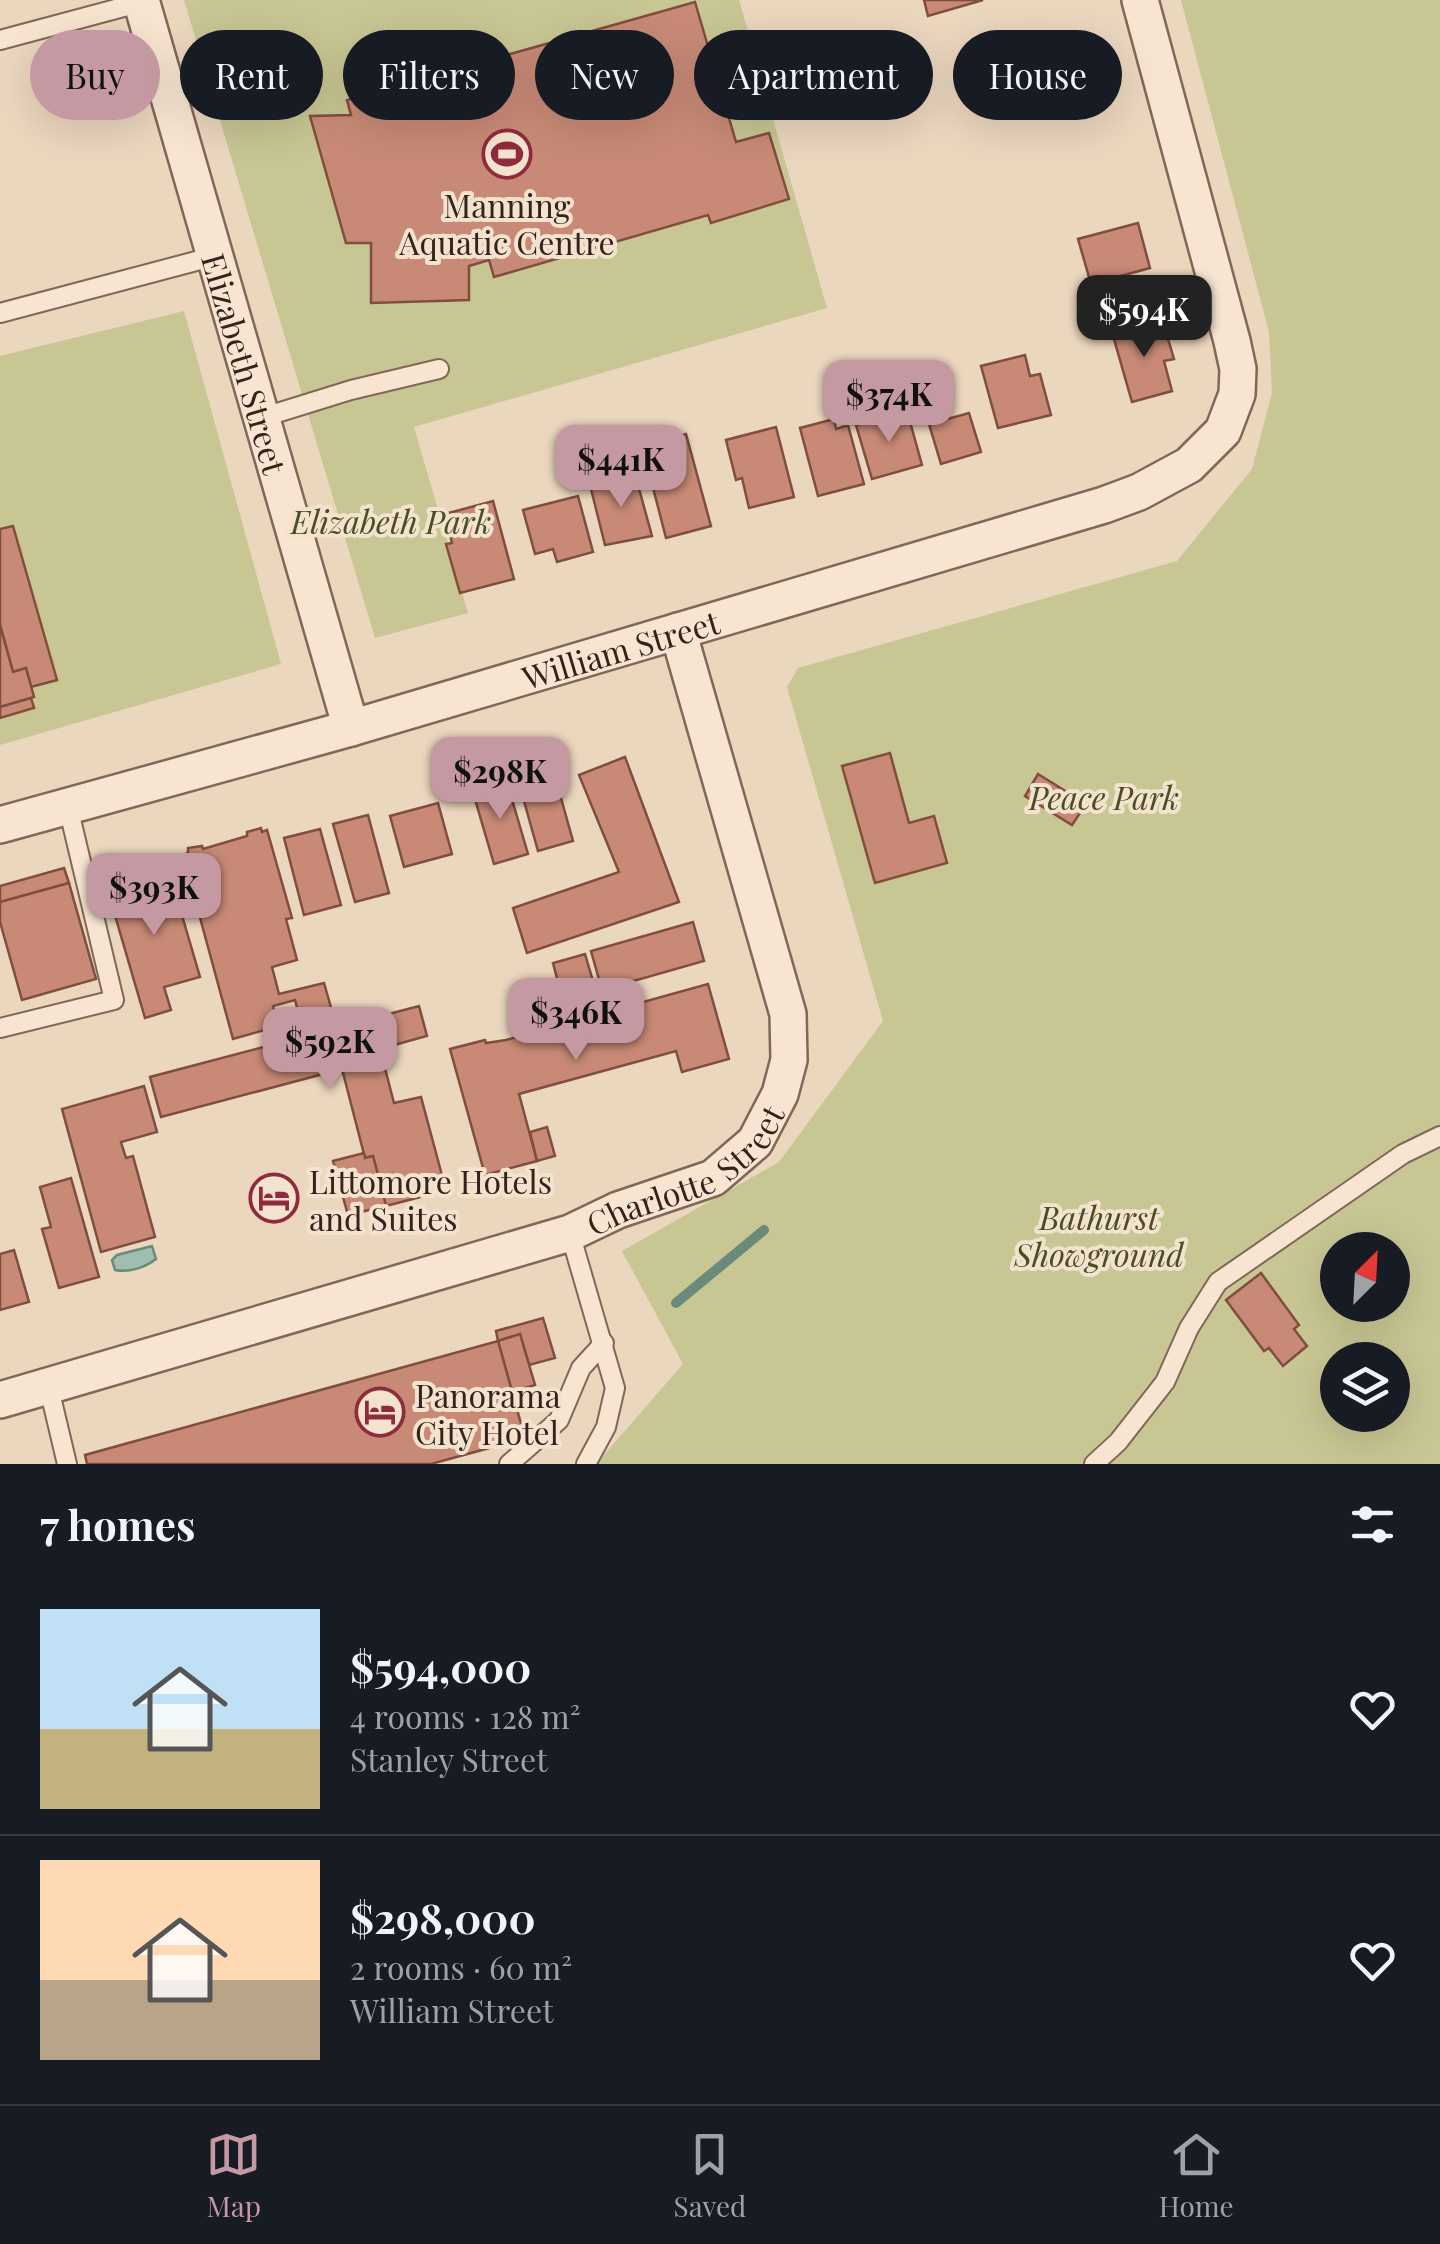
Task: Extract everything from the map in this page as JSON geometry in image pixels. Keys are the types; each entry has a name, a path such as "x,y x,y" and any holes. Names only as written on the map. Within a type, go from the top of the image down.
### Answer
{"street":[{"name":"William Street","path":"0,824 350,728 1139,492 1189,465 1223,431 1235,406 1238,369 1140,0"},
{"name":"Elizabeth Street","path":"142,1 350,728"},
{"name":"Charlotte Street","path":"0,1400 570,1233 618,1210 713,1178 755,1142 780,1094 789,1060 788,1014 678,631"}],"lane":[{"path":"0,40 142,1"},
{"path":"0,313 215,256"},
{"path":"264,417 350,390 439,369"},
{"path":"0,1028 114,1000 68,807"},
{"path":"1094,1464 1118,1442 1165,1382 1189,1328 1218,1282 1403,1154 1440,1136"},
{"path":"570,1233 615,1388 606,1427 586,1464"},
{"path":"509,1464 558,1420 581,1368 604,1342"},
{"path":"48,1384 67,1464"}],"green space":[{"name":"Manning Aquatic Centre","path":"184,0 739,0 748,30 694,30 694,120 773,120 827,308 414,427 468,613 375,638 220,120 323,120 323,30 193,30"},
{"path":"1181,0 1440,0 1440,1464 596,1464 683,1364 622,1251 779,1162 883,1021 787,687 798,668 1177,561 1252,469 1272,393 1269,332"},
{"path":"184,311 281,664 0,745 0,356"}],"shaded area":[{"path":"152,1246 156,1259 152,1262 131,1270 115,1270 112,1260 117,1255"}],"building":[{"path":"924,0 983,0 928,16"},
{"path":"695,2 703,30 694,30 694,120 730,120 736,142 769,133 789,199 711,223 708,215 494,277 489,260 469,266 469,300 371,303 371,243 346,243 311,120 343,115 343,120 515,120 515,53 535,47 535,120 674,120 674,30 596,30"},
{"path":"1138,223 1150,268 1091,284 1078,239"},
{"path":"1153,320 1157,335 1166,332 1174,359 1164,361 1172,391 1132,402 1112,332"},
{"path":"1025,355 1030,376 1040,374 1051,415 998,428 981,366"},
{"path":"907,411 922,465 872,479 856,425"},
{"path":"969,413 981,452 941,464 929,424"},
{"path":"834,419 836,429 848,425 864,484 818,496 800,428"},
{"path":"776,427 794,497 749,508 742,478 736,480 726,440"},
{"path":"686,434 711,526 666,538 642,445"},
{"path":"635,474 652,536 605,545 590,485"},
{"path":"578,496 593,552 557,562 553,549 535,554 523,510"},
{"path":"493,501 514,579 460,593 446,544 452,543 445,514"},
{"path":"13,526 57,680 31,687 26,668 13,672 0,625 0,529"},
{"path":"0,625 13,672 26,668 34,697 0,707"},
{"path":"31,698 34,708 0,718 0,707"},
{"path":"890,753 909,823 934,816 947,863 875,883 842,766"},
{"path":"625,757 679,902 527,953 513,908 619,872 579,775"},
{"path":"552,766 573,841 538,851 517,776"},
{"path":"1038,774 1086,804 1072,825 1025,796"},
{"path":"506,779 528,854 494,864 472,789"},
{"path":"438,803 452,854 404,867 390,816"},
{"path":"368,815 389,893 355,902 333,824"},
{"path":"261,828 262,832 267,830 292,918 286,919 297,960 272,967 279,994 324,983 334,1018 302,1027 295,1000 273,1006 279,1026 233,1039 183,855 188,848 203,849"},
{"path":"320,829 341,905 304,915 284,838"},
{"path":"64,868 69,883 0,902 0,886"},
{"path":"169,871 200,977 164,987 171,1010 145,1018 107,888"},
{"path":"69,883 96,979 22,1000 0,922 0,902"},
{"path":"693,922 704,961 602,990 591,951"},
{"path":"585,954 595,988 562,997 553,963"},
{"path":"708,984 729,1059 682,1072 676,1051 519,1094 537,1161 485,1175 450,1049 485,1040 506,1040"},
{"path":"419,1006 427,1036 380,1049 394,1103 421,1097 443,1179 421,1185 424,1196 386,1206 373,1156 365,1158 342,1069 161,1117 150,1077"},
{"path":"144,1086 157,1132 121,1142 126,1158 133,1156 155,1237 101,1252 62,1109"},
{"path":"547,1127 555,1156 537,1161 530,1132"},
{"path":"364,1153 365,1158 373,1156 386,1206 348,1215 333,1161"},
{"path":"71,1178 99,1277 59,1288 42,1229 51,1227 40,1187"},
{"path":"14,1250 29,1302 0,1310 0,1254"},
{"path":"1261,1273 1299,1325 1294,1329 1307,1346 1283,1366 1269,1348 1264,1351 1226,1300"},
{"path":"543,1318 555,1358 529,1365 520,1334 498,1341 496,1331"},
{"path":"520,1334 535,1385 512,1392 498,1341"},
{"name":"Panorama City Hotel","path":"498,1341 523,1431 503,1437 504,1444 431,1464 87,1464 85,1455"}],"waterway":[{"path":"676,1303 764,1230"}],"place":[{"name":"Manning Aquatic Centre","path":"507,154"},
{"name":"Littomore Hotels and Suites","path":"274,1198"},
{"name":"Panorama City Hotel","path":"380,1412"}],"park label":[{"name":"Elizabeth Park","path":"391,520"},
{"name":"Peace Park","path":"1104,796"},
{"name":"Bathurst Showground","path":"1099,1234"}]}
